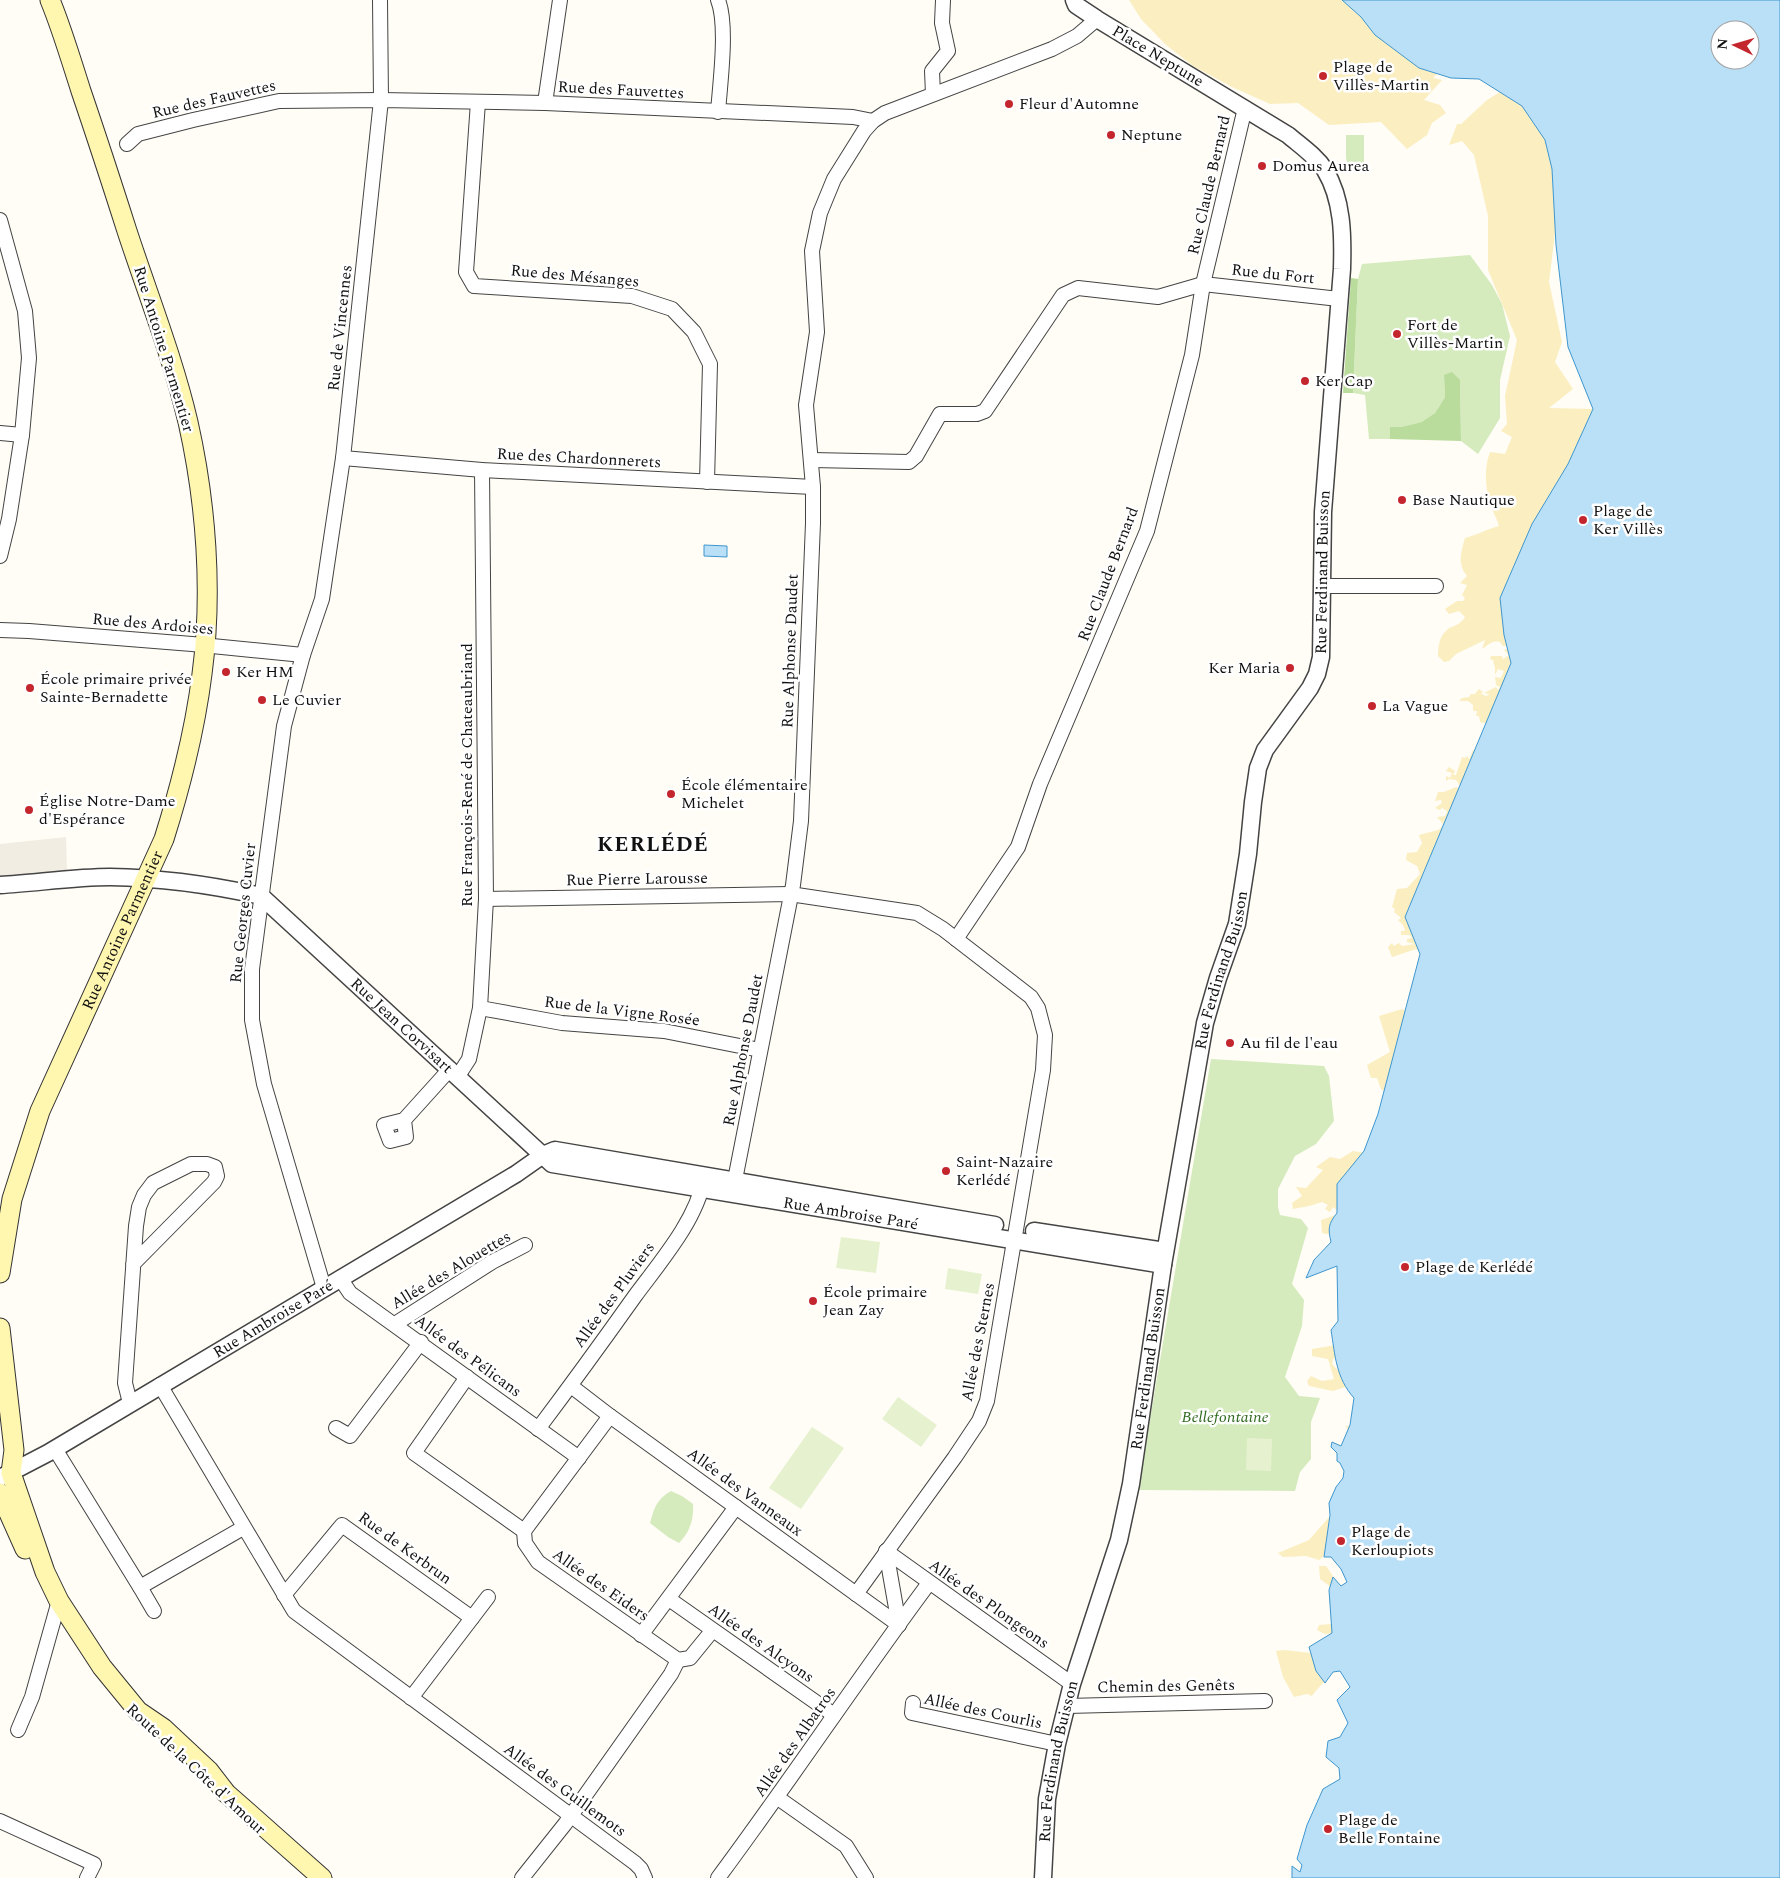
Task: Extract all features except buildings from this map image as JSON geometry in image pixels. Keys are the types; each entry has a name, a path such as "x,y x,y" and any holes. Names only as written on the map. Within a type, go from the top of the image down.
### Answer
{"main road":[{"name":"Rue Antoine Parmentier","path":"0,1273 12,1199 34,1128 164,839 187,758 202,673 207,590 199,482 188,423 164,343 50,0"},
{"path":"0,1328 14,1450 5,1476"},
{"name":"Route de la Côte d'Amour","path":"5,1476 59,1601 102,1667 138,1711 163,1728 209,1771 226,1793 252,1814 322,1878"},
{"name":"Route de la Côte d'Amour","path":"0,1493 30,1561 57,1608 99,1672 132,1712 180,1758 315,1878"}],"street":[{"name":"Rue de Vincennes","path":"302,655 322,599 343,458 381,100 380,0"},
{"path":"545,103 560,0"},
{"path":"718,0 723,29 718,112"},
{"path":"933,94 932,71 948,51 942,23 943,0"},
{"name":"Place Neptune","path":"1074,0 1076,5 1097,19 1245,108"},
{"path":"873,121 884,113 1052,49 1077,36 1097,19"},
{"name":"Rue des Fauvettes","path":"127,144 138,134 279,101 381,100 545,103 853,117 873,121"},
{"name":"Rue des Mésanges","path":"478,102 466,272 474,286 632,296 672,309 694,332 710,364 707,482"},
{"name":"Rue Claude Bernard","path":"956,939 1018,847 1040,784 1147,531 1192,355 1203,284 1245,108"},
{"name":"Rue Ferdinand Buisson","path":"1043,1878 1047,1799 1057,1744 1072,1684 1119,1540 1130,1484 1164,1258 1205,1023 1237,924 1248,854 1258,768 1265,750 1310,688 1317,674 1321,657 1322,512 1343,241 1339,204 1325,170 1311,154 1288,135 1245,108"},
{"name":"Rue Alphonse Daudet","path":"734,1187 790,894 801,821 813,487 806,405 817,332 812,251 820,213 834,179 864,131 873,121"},
{"path":"0,220 25,311 29,358 22,435 9,519 0,556"},
{"path":"812,460 909,462 916,456 940,414 977,414 985,411 1063,295 1078,288 1158,297 1203,284"},
{"name":"Rue du Fort","path":"1203,284 1339,299"},
{"path":"0,433 22,435"},
{"name":"Rue des Chardonnerets","path":"343,458 482,470 813,487"},
{"name":"Rue François-René de Chateaubriand","path":"404,1120 469,1059 480,1008 486,899 482,470"},
{"path":"1322,586 1436,586"},
{"name":"Rue des Ardoises","path":"0,630 204,645 302,655"},
{"name":"Rue Georges Cuvier","path":"302,655 284,726 252,969 252,1020 264,1084 324,1288"},
{"path":"0,885 105,877 146,878 234,890 261,896"},
{"name":"Rue Pierre Larousse","path":"486,899 790,894 917,913 956,939"},
{"name":"Rue Jean Corvisart","path":"261,896 454,1072 525,1140 543,1154"},
{"name":"Allée des Sternes","path":"856,1594 955,1457 979,1420 985,1407 991,1385 1040,1092 1046,1035 1038,1008 1031,997 956,939"},
{"name":"Rue de la Vigne Rosée","path":"480,1008 562,1023 664,1031 760,1050"},
{"name":"Rue Ambroise Paré","path":"5,1476 55,1449 516,1174 543,1154 552,1164 704,1182 1164,1258"},
{"path":"130,1403 125,1383 133,1264 138,1208 144,1194 153,1183 191,1164 208,1164 215,1167 217,1176 214,1182 133,1264"},
{"name":"Allée des Pluviers","path":"538,1429 667,1252 696,1207 704,1182"},
{"name":"Allée des Alouettes","path":"395,1324 492,1262 525,1245"},
{"name":"Allée des Pélicans","path":"340,1278 350,1293 579,1458"},
{"path":"336,1428 350,1436 420,1342"},
{"path":"467,1377 414,1453 524,1531 610,1416"},
{"path":"160,1385 243,1528 294,1611 411,1698 488,1597"},
{"name":"Allée des Vanneaux","path":"571,1386 899,1625"},
{"path":"55,1449 154,1611"},
{"path":"641,1635 736,1507"},
{"name":"Rue de Kerbrun","path":"284,1595 342,1525 472,1618"},
{"path":"140,1587 243,1528"},
{"name":"Allée des Eiders","path":"524,1531 525,1544 538,1562 678,1660"},
{"path":"886,1551 899,1625"},
{"name":"Allée des Plongeons","path":"886,1551 1072,1684"},
{"name":"Allée des Albatros","path":"718,1878 778,1798 834,1715 930,1583"},
{"name":"Allée des Alcyons","path":"668,1599 834,1715"},
{"path":"18,1730 32,1697 57,1608"},
{"path":"522,1878 565,1824 570,1814 672,1674 678,1660 690,1658 712,1631"},
{"name":"Allée des Guillemots","path":"411,1698 635,1863 641,1869 645,1878"},
{"name":"Chemin des Genêts","path":"1067,1706 1265,1701"},
{"name":"Allée des Courlis","path":"913,1703 912,1713 1057,1744"},
{"path":"778,1798 846,1846 866,1878"},
{"path":"0,1820 94,1864 87,1878"}],"green space":[{"path":"1346,135 1364,135 1364,164 1357,169 1348,167"},
{"path":"1470,255 1492,285 1502,304 1510,336 1500,380 1500,418 1478,454 1461,441 1460,380 1444,375 1445,397 1435,413 1423,422 1401,427 1391,427 1390,439 1369,439 1365,395 1353,393 1358,279 1362,264"},
{"path":"1351,278 1358,279 1353,393 1343,393"},
{"path":"1452,372 1460,380 1461,441 1390,439 1390,427 1401,427 1422,422 1435,413 1445,397 1444,375"},
{"name":"Bellefontaine","path":"1211,1059 1324,1066 1329,1076 1334,1121 1316,1144 1295,1156 1278,1189 1280,1215 1301,1219 1308,1228 1292,1284 1304,1300 1302,1326 1285,1377 1299,1396 1320,1398 1311,1422 1311,1459 1300,1472 1295,1491 1138,1490"},
{"path":"841,1237 880,1242 876,1273 836,1268"},
{"path":"948,1268 982,1274 978,1294 945,1289"},
{"path":"898,1397 937,1425 921,1447 882,1419"},
{"path":"812,1427 844,1448 801,1509 769,1488"},
{"path":"1247,1438 1272,1439 1271,1471 1246,1470"},
{"path":"671,1491 693,1504 693,1515 690,1525 679,1543 650,1523 657,1504 662,1497"}],"sand":[{"name":"Plage de Villès-Martin","path":"1129,0 1396,0 1420,68 1437,74 1433,78 1442,80 1424,100 1440,105 1446,113 1432,123 1427,135 1407,149 1381,122 1329,125 1298,103 1270,104 1232,87 1193,66 1165,44 1141,19"},
{"name":"Plage de Ker Villès","path":"1500,92 1528,96 1577,180 1556,225 1549,282 1562,342 1555,362 1573,389 1549,408 1593,409 1568,464 1686,490 1422,952 1416,949 1392,957 1388,947 1392,943 1394,946 1399,943 1402,946 1415,944 1407,942 1407,939 1412,938 1410,935 1401,935 1401,931 1405,931 1403,925 1398,920 1401,918 1394,912 1395,909 1392,907 1397,889 1407,888 1420,874 1417,866 1406,860 1407,853 1417,852 1422,843 1419,835 1438,830 1444,825 1437,817 1445,816 1447,811 1442,808 1440,810 1435,808 1442,803 1441,800 1435,801 1438,792 1444,792 1456,787 1460,789 1461,787 1456,780 1449,779 1446,781 1446,776 1450,778 1452,773 1446,771 1449,767 1455,771 1453,775 1456,775 1462,757 1465,758 1467,756 1469,759 1473,750 1477,752 1489,724 1480,722 1479,716 1476,716 1477,711 1473,711 1473,705 1468,701 1459,701 1462,698 1469,697 1471,694 1475,694 1479,689 1483,692 1481,694 1486,696 1490,694 1484,693 1496,687 1498,690 1500,687 1496,685 1495,677 1501,678 1504,671 1498,669 1495,675 1493,660 1490,659 1491,656 1502,656 1503,659 1509,655 1504,650 1509,648 1508,646 1503,646 1500,642 1492,642 1482,649 1485,640 1456,654 1449,661 1444,662 1438,656 1439,643 1443,634 1460,623 1465,617 1459,611 1449,614 1445,609 1457,601 1463,601 1465,598 1462,595 1467,585 1460,583 1467,576 1461,562 1465,538 1499,526 1488,497 1486,484 1487,464 1490,452 1505,454 1512,437 1501,431 1507,424 1505,396 1517,340 1488,270 1488,216 1474,155 1462,141 1449,145 1457,124 1461,124 1487,100"},
{"path":"1402,1009 1410,1014 1384,1091 1381,1089 1377,1078 1371,1078 1367,1065 1390,1052 1379,1016"},
{"path":"1411,1142 1430,1142 1443,1162 1414,1272 1425,1292 1391,1299 1385,1303 1375,1316 1372,1326 1383,1338 1378,1344 1381,1353 1367,1368 1367,1373 1387,1367 1395,1379 1381,1378 1393,1385 1389,1387 1394,1392 1394,1400 1408,1411 1406,1420 1401,1428 1401,1432 1405,1430 1408,1432 1404,1437 1402,1450 1399,1450 1399,1456 1394,1453 1398,1461 1388,1459 1386,1462 1389,1467 1406,1466 1405,1472 1392,1472 1388,1475 1392,1481 1386,1480 1384,1484 1377,1486 1375,1482 1370,1487 1372,1496 1380,1494 1382,1500 1386,1500 1386,1520 1380,1519 1382,1525 1378,1530 1378,1546 1397,1559 1416,1559 1430,1568 1466,1575 1461,1608 1418,1607 1374,1637 1374,1648 1365,1647 1361,1659 1353,1658 1349,1668 1333,1672 1312,1696 1307,1694 1294,1697 1283,1677 1276,1651 1285,1650 1310,1653 1328,1644 1334,1649 1348,1636 1342,1632 1325,1634 1317,1630 1319,1625 1332,1624 1346,1616 1346,1607 1343,1604 1336,1608 1334,1602 1340,1599 1335,1590 1320,1579 1319,1566 1326,1566 1341,1588 1354,1586 1356,1574 1350,1567 1341,1569 1331,1557 1324,1556 1319,1560 1306,1556 1283,1557 1278,1553 1309,1540 1331,1515 1343,1481 1348,1481 1348,1486 1352,1488 1352,1481 1357,1481 1360,1490 1367,1488 1371,1475 1369,1469 1362,1468 1356,1472 1354,1470 1344,1473 1341,1464 1337,1461 1337,1454 1332,1447 1332,1442 1342,1446 1350,1434 1346,1426 1355,1424 1358,1428 1358,1435 1365,1435 1362,1423 1363,1405 1370,1406 1387,1393 1385,1389 1376,1384 1363,1387 1366,1391 1358,1391 1357,1386 1348,1386 1333,1391 1309,1386 1307,1381 1311,1376 1322,1381 1334,1379 1328,1359 1312,1356 1312,1349 1336,1345 1333,1339 1343,1329 1348,1332 1355,1326 1361,1335 1370,1329 1365,1320 1359,1318 1355,1322 1353,1310 1344,1309 1343,1298 1353,1303 1359,1296 1367,1300 1391,1288 1397,1258 1375,1240 1360,1260 1335,1260 1330,1263 1334,1245 1338,1240 1332,1235 1322,1233 1321,1220 1336,1215 1340,1221 1352,1223 1356,1215 1350,1211 1345,1211 1340,1206 1337,1210 1333,1207 1330,1212 1325,1209 1328,1205 1322,1202 1293,1209 1292,1203 1302,1196 1296,1187 1306,1188 1323,1170 1316,1167 1330,1157 1340,1159 1353,1151 1377,1155 1387,1146","holes":["1385,1196 1401,1224 1394,1231 1369,1221 1369,1204","1344,1352 1347,1356 1344,1361 1346,1363 1350,1359 1354,1365 1354,1370 1344,1377 1332,1364 1333,1359","1386,1563 1417,1578 1414,1590 1379,1599 1368,1574 1373,1566"]}],"shaded area":[{"path":"66,837 67,872 0,876 0,844"}],"water":[{"path":"1342,0 1780,0 1780,1878 1292,1878 1292,1866 1300,1872 1302,1865 1297,1859 1307,1825 1323,1789 1340,1779 1339,1768 1326,1757 1328,1741 1340,1737 1348,1723 1337,1700 1350,1687 1340,1671 1333,1672 1325,1683 1316,1671 1309,1647 1332,1633 1329,1590 1333,1577 1341,1586 1347,1582 1341,1569 1331,1557 1324,1557 1330,1515 1329,1503 1336,1487 1343,1478 1344,1471 1337,1461 1337,1453 1331,1447 1332,1442 1341,1446 1350,1425 1354,1398 1340,1374 1331,1330 1338,1321 1337,1266 1306,1278 1314,1260 1331,1242 1330,1227 1337,1213 1337,1184 1364,1151 1378,1114 1420,954 1405,917 1511,663 1504,635 1500,598 1532,524 1568,464 1593,409 1568,347 1556,245 1552,169 1545,140 1522,106 1479,79 1451,78 1419,68 1375,35 1361,17"},
{"path":"704,545 727,546 727,557 704,556"}],"place":[{"name":"Plage de Villès-Martin","path":"1323,76"},
{"name":"Fleur d'Automne","path":"1009,104"},
{"name":"Neptune","path":"1111,135"},
{"name":"Domus Aurea","path":"1262,166"},
{"name":"Fort de Villès-Martin","path":"1397,334"},
{"name":"Ker Cap","path":"1305,381"},
{"name":"Base Nautique","path":"1402,500"},
{"name":"Plage de Ker Villès","path":"1583,520"},
{"name":"Ker Maria","path":"1290,668"},
{"name":"Ker HM","path":"226,672"},
{"name":"École primaire privée Sainte-Bernadette","path":"30,688"},
{"name":"Le Cuvier","path":"262,700"},
{"name":"La Vague","path":"1372,706"},
{"name":"École élémentaire Michelet","path":"671,794"},
{"name":"Église Notre-Dame d'Espérance","path":"29,810"},
{"name":"Au fil de l'eau","path":"1230,1043"},
{"name":"Saint-Nazaire Kerlédé","path":"946,1171"},
{"name":"Plage de Kerlédé","path":"1405,1267"},
{"name":"École primaire Jean Zay","path":"813,1301"},
{"name":"Plage de Kerloupiots","path":"1341,1541"},
{"name":"Plage de Belle Fontaine","path":"1328,1829"}],"district":[{"name":"KERLÉDÉ","path":"653,845"}]}
